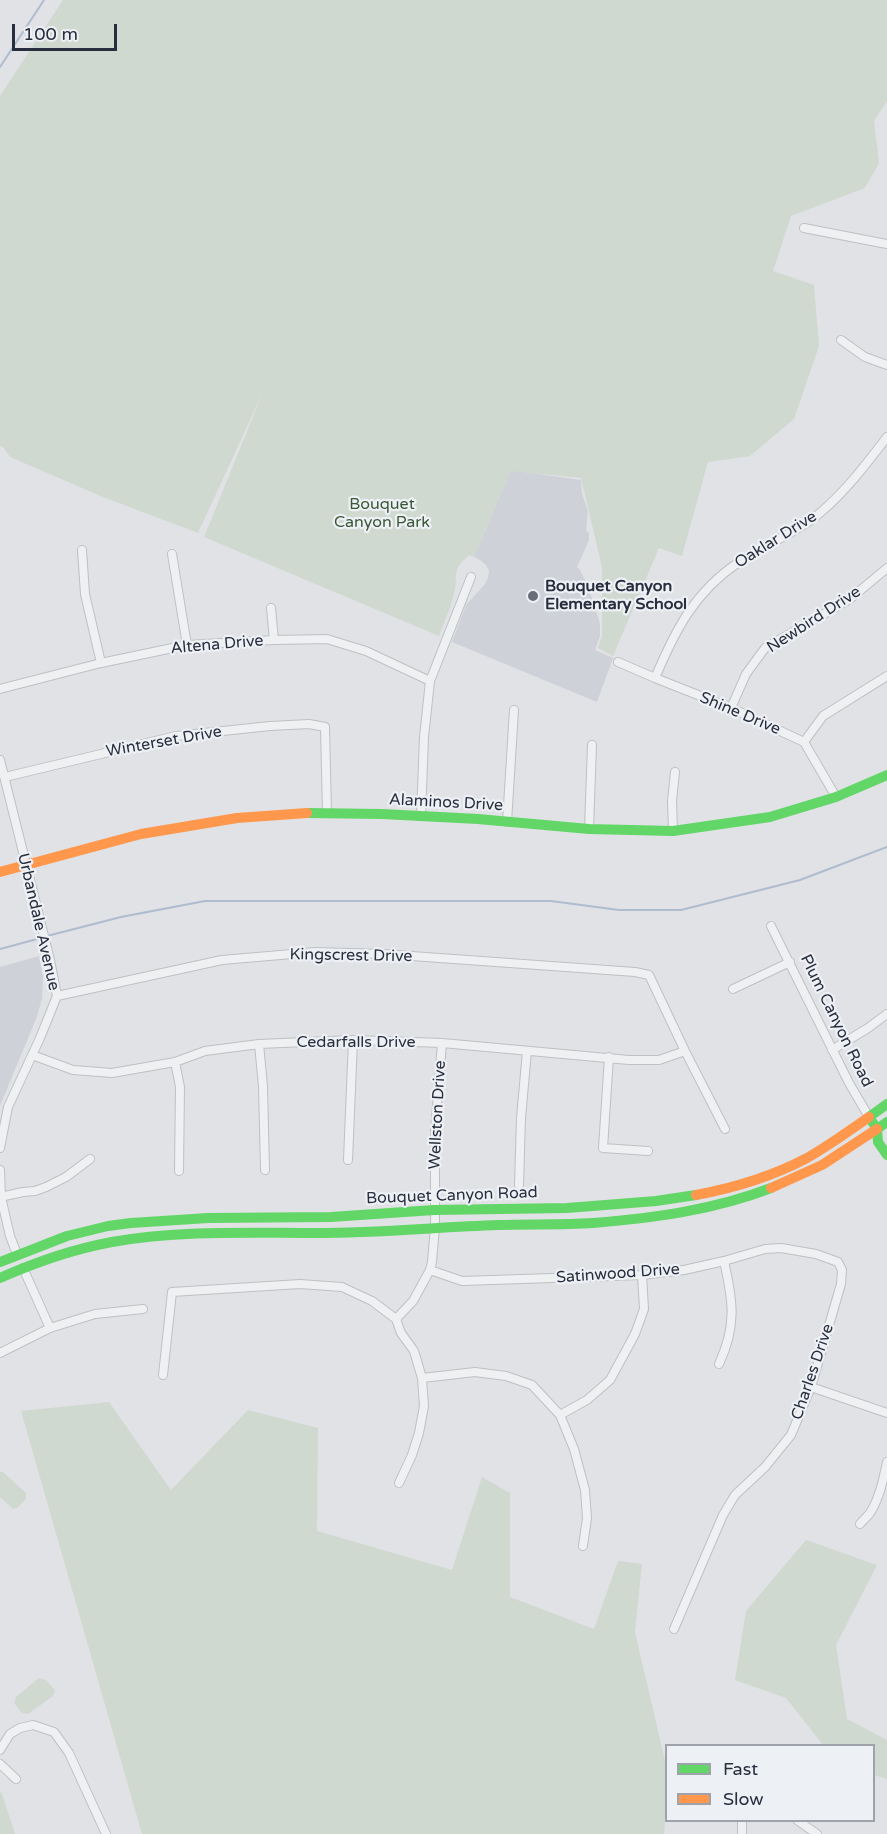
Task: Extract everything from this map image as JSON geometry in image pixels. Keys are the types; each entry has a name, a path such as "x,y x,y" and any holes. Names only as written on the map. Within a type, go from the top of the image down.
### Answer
{"main road":[{"name":"Alaminos Drive","path":"0,872 141,834 237,818 292,813 421,816 589,829 673,831 770,817 836,797 887,775"},
{"name":"Bouquet Canyon Road","path":"0,1262 67,1236 120,1225 233,1216 319,1217 435,1210 591,1207 684,1197 739,1185 784,1169 815,1154 887,1104"},
{"name":"Plum Canyon Road","path":"869,1117 882,1131 878,1142 887,1155"},
{"name":"Bouquet Canyon Road","path":"0,1278 71,1252 112,1242 157,1236 234,1232 319,1233 592,1223 687,1212 743,1199 780,1185 822,1165 882,1131 887,1122"},
{"path":"17,1254 23,1268"}],"street":[{"path":"804,228 887,244"},
{"path":"841,340 865,357 887,365"},
{"name":"Oaklar Drive","path":"655,678 672,639 691,607 716,581 738,562 792,532 820,513 858,475 887,437"},
{"path":"82,550 85,594 101,663"},
{"path":"172,554 186,645"},
{"name":"Newbird Drive","path":"731,708 746,674 765,648 850,599 887,568"},
{"path":"421,816 424,737 430,681 471,577"},
{"path":"271,608 274,640"},
{"name":"Altena Drive","path":"0,689 101,663 186,645 327,639 366,651 430,681"},
{"name":"Shine Drive","path":"618,662 731,708 804,742"},
{"path":"836,797 804,742 823,716 887,676"},
{"path":"507,822 514,710"},
{"name":"Winterset Drive","path":"5,777 176,736 309,724 325,726 327,813"},
{"path":"589,829 592,745"},
{"name":"Urbandale Avenue","path":"0,760 39,913 57,996 8,1107 0,1148"},
{"path":"673,831 672,801 675,772"},
{"name":"Plum Canyon Road","path":"771,926 816,1013 832,1050 869,1117"},
{"name":"Kingscrest Drive","path":"57,996 222,960 315,952 384,954 635,972 649,975 685,1052"},
{"path":"733,989 790,962"},
{"path":"832,1050 887,1014"},
{"path":"348,1160 352,1040"},
{"name":"Cedarfalls Drive","path":"32,1055 73,1070 112,1073 175,1062 205,1051 259,1044 352,1040 442,1043 629,1060 658,1060 685,1052"},
{"name":"Wellston Drive","path":"396,1319 413,1301 430,1270 435,1245 435,1131 442,1043"},
{"path":"259,1044 263,1086 265,1170"},
{"path":"519,1185 521,1118 527,1051"},
{"path":"685,1052 725,1129"},
{"path":"609,1057 603,1148 648,1151"},
{"path":"175,1062 180,1087 179,1171"},
{"path":"0,1197 46,1187 66,1177 90,1159"},
{"path":"0,1170 0,1197 17,1254"},
{"name":"Satinwood Drive","path":"430,1270 462,1281 642,1275 684,1270 765,1249 780,1248 816,1254 838,1262"},
{"path":"719,1364 725,1351 732,1321 732,1297 724,1261"},
{"name":"Charles Drive","path":"674,1629 723,1515 735,1495 765,1467 790,1435 811,1388 842,1284 842,1270 838,1262"},
{"path":"23,1268 50,1328"},
{"path":"560,1415 588,1400 610,1380 635,1334 644,1309 642,1275"},
{"path":"163,1375 172,1292 300,1284 342,1287 372,1301 396,1319 401,1333 414,1351 422,1378 424,1406 419,1433 399,1483"},
{"path":"0,1353 50,1328 95,1314 144,1309"},
{"path":"422,1378 475,1372 506,1376 532,1385 560,1415 574,1449 585,1490 587,1518 582,1546"},
{"path":"811,1388 887,1413"},
{"path":"860,1524 868,1516 876,1501 882,1487 887,1462"},
{"path":"0,1750 10,1734 20,1728 33,1725 54,1732 69,1753 106,1834"},
{"path":"0,1764 16,1779"},
{"path":"799,1822 818,1834"}],"shaded area":[{"name":"Bouquet Canyon Elementary School","path":"511,470 581,480 582,494 588,511 586,531 589,533 589,540 577,567 588,586 600,624 600,636 595,650 613,658 597,702 452,642 466,605 488,578 489,571 486,565 474,557"},
{"path":"39,956 43,977 42,999 0,1106 0,967"}],"green space":[{"name":"Bouquet Canyon Park","path":"63,0 887,0 887,101 874,121 879,163 865,188 791,216 773,271 814,285 819,346 794,419 750,456 708,462 682,556 659,548 613,656 598,648 602,636 602,567 581,478 511,471 474,557 469,555 459,565 453,599 439,636 204,537 263,392 198,533 103,497 10,457 0,446 0,96"},
{"path":"109,1402 171,1490 248,1410 318,1428 317,1531 452,1570 482,1477 510,1493 510,1597 594,1629 618,1561 642,1564 635,1632 665,1761 664,1834 142,1834 21,1411"},
{"path":"0,1472 3,1472 26,1493 26,1499 17,1508 13,1509 0,1497"},
{"path":"806,1540 877,1565 836,1645 847,1719 887,1740 887,1779 875,1775 875,1744 822,1744 786,1698 735,1680 746,1611"},
{"path":"39,1678 46,1680 55,1690 53,1696 28,1714 22,1713 14,1703 16,1697"},
{"path":"0,1791 2,1794 15,1834 0,1834"}],"waterway":[{"path":"0,67 44,0"},
{"path":"47,936 121,917 205,901 551,901 619,910 681,910 800,880 887,847"},
{"path":"0,949 41,938"}],"traffic: fast":[{"path":"307,813 382,814 478,819 589,829 673,831 770,817 836,797 887,775"},
{"path":"887,1104 869,1117 877,1129 878,1142 887,1155"},
{"path":"877,1129 887,1122"},
{"path":"0,1278 69,1252 137,1238 214,1233 339,1233 593,1223 684,1212 728,1202 771,1188"},
{"path":"0,1262 67,1236 131,1223 208,1218 331,1217 434,1210 567,1208 656,1201 696,1195"}],"traffic: slow":[{"path":"0,872 141,834 237,818 307,813"},
{"path":"696,1195 753,1181 781,1170 807,1158 869,1117"},
{"path":"771,1188 822,1165 877,1129"}],"place":[{"name":"Bouquet Canyon Elementary School","path":"533,596"}]}
